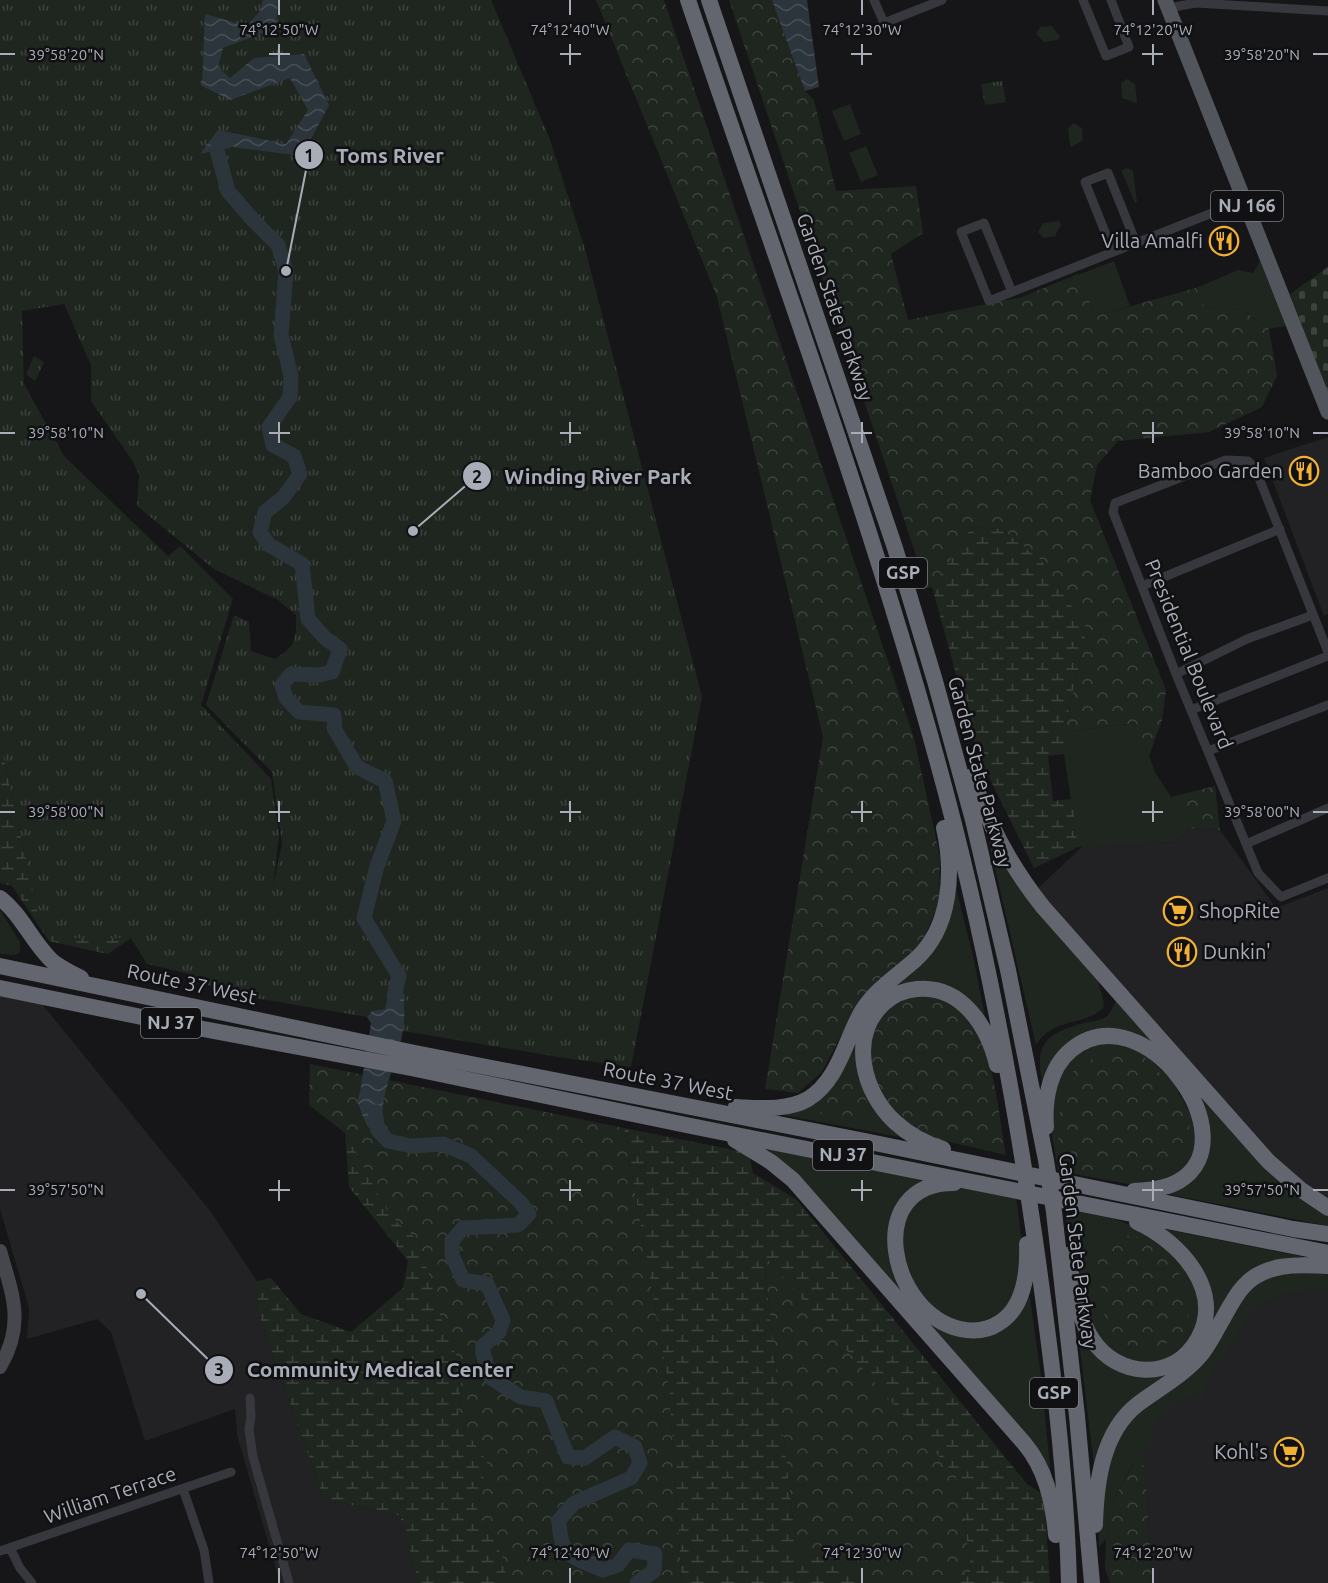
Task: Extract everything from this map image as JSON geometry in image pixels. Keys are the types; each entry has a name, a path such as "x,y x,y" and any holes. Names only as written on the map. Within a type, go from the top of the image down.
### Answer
{"highway":[{"name":"Garden State Parkway","path":"688,0 876,555 936,754 964,865 1001,1037 1030,1204 1056,1408 1070,1583"},
{"name":"Garden State Parkway","path":"709,0 876,491 913,606 970,811 1008,970 1046,1160 1077,1416 1093,1583"},
{"path":"876,491 944,681 978,795 997,838 1019,875 1049,914 1268,1161 1300,1189 1328,1208"},
{"path":"694,1108 777,1107 798,1103 815,1094 832,1074 866,1005 922,953 940,926 947,893 946,839 898,625"},
{"path":"0,898 16,913 53,961 81,978 125,992"},
{"name":"Route 37 West","path":"0,966 125,992 345,1046 691,1126 1328,1253"},
{"name":"Route 37 West","path":"0,988 171,1023 345,1046"},
{"path":"967,1162 919,1139 902,1128 884,1111 871,1089 864,1060 865,1034 878,1009 898,994 925,989 945,993 963,1004 977,1018 993,1051 1004,1102 1021,1150"},
{"path":"1046,1160 1048,1096 1054,1073 1062,1060 1078,1045 1100,1037 1119,1036 1137,1042 1162,1060 1183,1086 1201,1120 1203,1141 1197,1161 1190,1173 1180,1181 1154,1189 1116,1193"},
{"name":"Route 37 West","path":"413,1060 694,1108 1328,1234"},
{"path":"691,1126 741,1143 771,1162 793,1180 1024,1443 1037,1461 1047,1486 1053,1513 1062,1583"},
{"path":"994,1186 953,1183 936,1185 913,1197 904,1205 897,1220 895,1242 904,1280 920,1305 943,1323 964,1330 985,1329 1004,1320 1014,1308 1022,1292 1027,1268 1030,1204"},
{"path":"1054,1212 1082,1315 1095,1343 1113,1361 1125,1366 1145,1370 1165,1366 1191,1349 1202,1329 1205,1306 1201,1284 1189,1261 1168,1240 1153,1230 1106,1209"},
{"path":"1093,1583 1099,1482 1107,1448 1124,1417 1196,1361 1236,1295 1251,1279 1268,1270 1282,1267 1328,1266"}],"main road":[{"name":"NJ 166","path":"1167,4 1328,412"}],"street":[{"path":"874,0 884,23 942,0"},
{"path":"1083,0 1106,56 1129,47 1111,0"},
{"path":"1167,4 1227,3 1328,11"},
{"path":"1113,252 1085,182 1108,173 1136,243"},
{"path":"1012,292 984,223 962,232 989,301 1245,201"},
{"name":"Presidential Boulevard","path":"1280,529 1255,468 1248,461 1226,460 1115,503 1113,512 1176,674 1258,873 1281,897 1328,878"},
{"path":"1142,586 1280,529 1328,654 1191,710"},
{"path":"1176,674 1247,639 1313,615"},
{"path":"1208,751 1328,705"},
{"path":"1246,844 1328,808"},
{"path":"0,1251 14,1296 16,1318 10,1348 0,1367"},
{"path":"250,1398 249,1429 253,1457 289,1583"},
{"name":"William Terrace","path":"0,1551 231,1472"},
{"path":"183,1489 204,1551 209,1583"},
{"path":"10,1548 20,1568 32,1583"}],"shaded area":[{"path":"1328,437 1328,614 1324,616 1264,458"},
{"path":"1191,828 1220,830 1276,908 1328,888 1328,1202 1289,1175 1036,890 1083,846 1174,842"},
{"path":"0,996 42,1004 211,1212 257,1281 258,1312 324,1499 400,1516 419,1583 280,1583 237,1435 235,1409 145,1441 111,1332 97,1319 27,1339 29,1308 0,1209"},
{"path":"1328,1276 1328,1583 1152,1583 1145,1466 1137,1425 1247,1302"}],"green space":[{"path":"0,0 491,0 550,140 585,249 702,697 631,1067 403,1031 403,978 395,973 385,1009 372,1011 367,1017 221,992 186,973 147,964 131,938 69,938 40,922 0,741","holes":["64,304 91,365 91,401 132,460 139,475 137,506 214,569 278,600 296,615 294,641 288,650 275,659 251,651 249,622 234,615 206,705 272,772 282,844 273,887 279,835 271,779 201,705 233,599 180,546 168,556 64,456 24,384 22,311"]},
{"path":"596,0 664,0 914,738 940,857 939,903 921,944 861,997 822,1072 798,1093 765,1089 823,737 717,297"},
{"path":"729,0 773,0 805,91 814,100 836,191 916,186 923,233 891,254 908,320 1022,297 1078,274 1095,316 1196,288 1204,307 1243,310 1269,329 1277,376 1262,407 1209,432 1118,441 1097,465 1090,500 1166,690 1162,720 1149,756 1136,723 1064,732 1087,629 1041,560 1001,529 972,527 932,587 927,588"},
{"path":"1052,26 1060,37 1057,40 1044,42 1036,34 1040,27"},
{"path":"1127,79 1135,84 1137,103 1122,98 1121,83"},
{"path":"1002,81 1006,102 985,105 981,84"},
{"path":"850,104 861,134 844,141 832,111"},
{"path":"1074,123 1082,128 1083,140 1072,147 1068,128"},
{"path":"866,146 878,175 861,182 849,153"},
{"path":"1127,168 1133,171 1137,202 1135,203 1121,170"},
{"path":"1059,221 1061,225 1055,236 1043,238 1038,232 1043,223"},
{"path":"1114,261 1130,306 1095,316 1078,275"},
{"path":"1260,261 1286,326 1269,329 1243,310 1203,307 1196,288 1238,270 1253,273"},
{"path":"1328,267 1328,394 1290,294"},
{"path":"34,356 44,362 35,381 26,374"},
{"path":"972,527 1001,529 1041,560 1087,629 1064,732 1064,754 1048,756 1053,801 1072,799 1078,847 1034,868 979,757 932,587"},
{"path":"1137,723 1155,772 1191,828 1174,842 1078,847 1064,754 1064,732"},
{"path":"0,741 40,922 70,938 131,938 108,954 49,941 12,886 0,883"},
{"path":"1215,786 1220,830 1191,828 1171,797"},
{"path":"986,830 1097,976 1103,999 1104,1007 1096,1013 1052,1030 1036,1045"},
{"path":"955,884 986,1021 905,1138 773,1113 798,1107 860,1025 924,957"},
{"path":"0,910 20,942 20,952 15,955 0,954"},
{"path":"928,994 959,1009 977,1029 994,1082 1006,1155 924,1136 885,1104 874,1081 868,1051 873,1028 888,1007 908,997"},
{"path":"1117,1000 1312,1205 1328,1217 1328,1226 1162,1193 1201,1165 1183,1078 1103,1031 1042,1082 1040,1057 1046,1041 1061,1031 1105,1018"},
{"path":"1096,1042 1139,1049 1172,1080 1196,1124 1197,1143 1185,1170 1144,1187 1058,1171 1052,1136 1051,1108 1063,1065"},
{"path":"1114,1044 1150,1060 1189,1113 1190,1149 1154,1179 1060,1168 1057,1123 1071,1073"},
{"path":"310,1064 624,1128 669,1388 682,1583 507,1583 503,1558 477,1508 487,1461 458,1420 462,1371 440,1316 419,1241 390,1216 345,1133 309,1105"},
{"path":"845,1079 854,1079 865,1096 871,1116 822,1115 818,1109 819,1104"},
{"path":"624,1128 749,1153 753,1173 797,1200 1027,1484 1044,1495 1050,1583 957,1583 971,1571 956,1476 763,1254 797,1556 827,1557 858,1573 863,1583 682,1583 669,1388"},
{"path":"345,1133 390,1216 419,1241 440,1315 462,1371 458,1420 487,1461 477,1508 503,1558 507,1583 419,1583 400,1516 324,1499 258,1312 257,1281 271,1278 301,1314 351,1332 403,1288 408,1261 349,1187"},
{"path":"767,1149 934,1180 906,1197 896,1273 967,1335 1030,1298 1041,1376 1052,1487 779,1159"},
{"path":"961,1187 1016,1197 1023,1251 1021,1282 1004,1313 979,1325 946,1319 911,1283 899,1235 917,1198"},
{"path":"1065,1209 1115,1219 1160,1240 1193,1280 1201,1314 1193,1338 1163,1362 1127,1363 1095,1334 1069,1249"},
{"path":"1164,1229 1319,1260 1271,1265 1201,1347 1134,1401 1094,1466 1076,1316 1100,1356 1166,1370 1209,1312"},
{"path":"1122,1235 1146,1238 1174,1263 1192,1302 1183,1336 1144,1350 1129,1346 1107,1333 1095,1245"},
{"path":"763,1253 956,1476 971,1571 957,1583 863,1583 858,1573 827,1557 797,1556"},
{"path":"1328,1269 1328,1291 1291,1293 1265,1302 1255,1311 1215,1369 1209,1380 1205,1398 1201,1399 1195,1393 1164,1414 1149,1431 1154,1435 1153,1446 1144,1450 1145,1466 1133,1464 1108,1509 1110,1583 1105,1568 1106,1539 1099,1547 1099,1517 1114,1441 1242,1294 1262,1277"},
{"path":"1134,1463 1145,1466 1152,1583 1110,1583 1108,1509"}],"water":[{"path":"263,0 278,0 276,28 223,48 218,67 230,78 254,58 304,54 329,105 302,156 232,147 200,154 218,130 286,144 308,110 290,78 230,100 202,86 205,14 247,26 260,11"},
{"path":"772,0 807,0 819,87 805,91"},
{"path":"394,973 403,978 404,1024 401,1042 386,1089 383,1126 376,1133 367,1126 357,1101 371,1023 367,1017 372,1011 385,1009"}],"waterway":[{"path":"229,140 219,143 217,150 228,191 278,245 286,271 281,335 291,376 290,397 269,427 273,445 294,456 300,474 283,498 265,512 260,532 269,545 302,564 308,619 325,638 340,649 332,672 319,675 291,674 282,685 286,698 299,712 334,715 335,730 357,767 385,781 394,821 377,866 364,918 399,976 394,996"},
{"path":"375,1112 378,1130 388,1141 411,1146 443,1144 471,1156 521,1203 529,1214 518,1225 463,1228 452,1241 452,1255 463,1280 487,1284 503,1320 499,1332 483,1346 483,1354 491,1378 521,1397 546,1401 568,1457 585,1458 615,1437 635,1447 640,1463 631,1478 574,1503 559,1520 565,1549 583,1562 603,1570 618,1565 629,1550 655,1554 654,1571 637,1583"}],"place":[{"name":"Villa Amalfi","path":"1224,241"},
{"name":"Toms River","path":"286,271"},
{"name":"Bamboo Garden","path":"1304,471"},
{"name":"Winding River Park","path":"413,531"},
{"name":"ShopRite","path":"1178,911"},
{"name":"Dunkin'","path":"1182,952"},
{"name":"Community Medical Center","path":"141,1294"},
{"name":"Kohl's","path":"1289,1452"}]}
